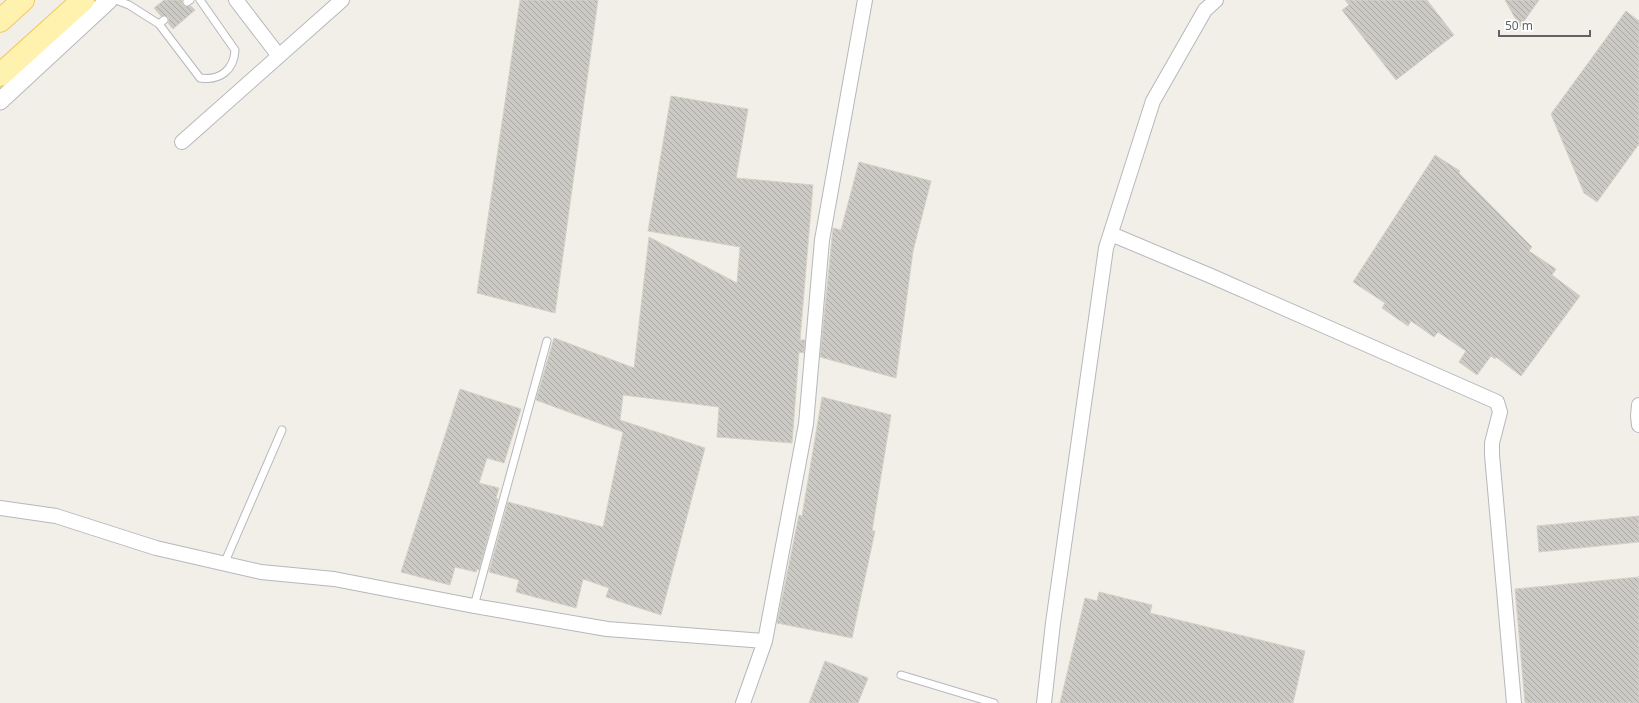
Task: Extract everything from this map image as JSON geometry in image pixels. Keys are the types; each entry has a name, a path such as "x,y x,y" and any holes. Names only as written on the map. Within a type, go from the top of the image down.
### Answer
{"main road":[{"path":"0,21 23,0"},
{"path":"0,75 62,20 87,8"}],"street":[{"path":"0,101 87,8 109,0"},
{"path":"236,0 279,56"},
{"path":"182,142 342,0"},
{"path":"743,703 766,641 806,424 822,240 865,0"},
{"path":"1044,703 1053,623 1106,248 1153,101 1205,10 1216,0"},
{"path":"1111,234 1211,276 1497,402 1500,412 1492,443 1492,454 1514,703"},
{"path":"1639,405 1639,425"},
{"path":"0,508 56,516 156,548 261,572 334,579 474,606 607,629 766,641"}],"lane":[{"path":"116,0 162,22 200,78 207,79 221,76 226,72 233,62 235,50 200,0"},
{"path":"474,606 547,340"},
{"path":"224,564 282,430"},
{"path":"901,674 994,703"}],"building":[{"path":"164,0 182,0 184,6 191,6 195,10 173,29 168,23 168,17 161,16 154,8"},
{"path":"520,0 598,0 555,313 477,293"},
{"path":"1345,0 1427,0 1454,35 1396,80 1342,10 1349,5"},
{"path":"1505,0 1539,0 1520,27"},
{"path":"1626,11 1639,21 1639,144 1597,202 1584,193 1551,114"},
{"path":"671,96 748,109 736,178 813,185 800,340 805,340 804,353 799,352 792,443 717,437 719,407 623,395 620,420 705,448 661,615 606,597 609,588 583,579 576,608 516,592 519,580 489,572 508,502 603,527 623,432 536,400 554,338 634,368 649,237 737,283 740,247 648,231"},
{"path":"1435,155 1460,171 1459,173 1532,247 1529,251 1556,269 1552,275 1580,296 1521,376 1496,357 1495,359 1491,356 1477,375 1459,362 1466,351 1438,332 1434,337 1411,321 1408,326 1382,308 1385,303 1353,282"},
{"path":"859,162 931,181 913,251 896,378 820,357 833,228 841,230"},
{"path":"460,389 521,409 504,463 487,458 479,483 499,488 496,498 498,499 479,570 477,569 476,572 455,567 450,585 401,572"},
{"path":"822,397 891,415 872,531 875,531 852,638 777,623 799,515 802,516"},
{"path":"1639,516 1639,542 1539,552 1537,526"},
{"path":"1639,577 1639,703 1525,703 1515,589"},
{"path":"1099,592 1152,605 1150,613 1305,651 1293,703 1060,703 1085,598 1097,601"},
{"path":"825,661 868,678 858,703 809,703"}]}
